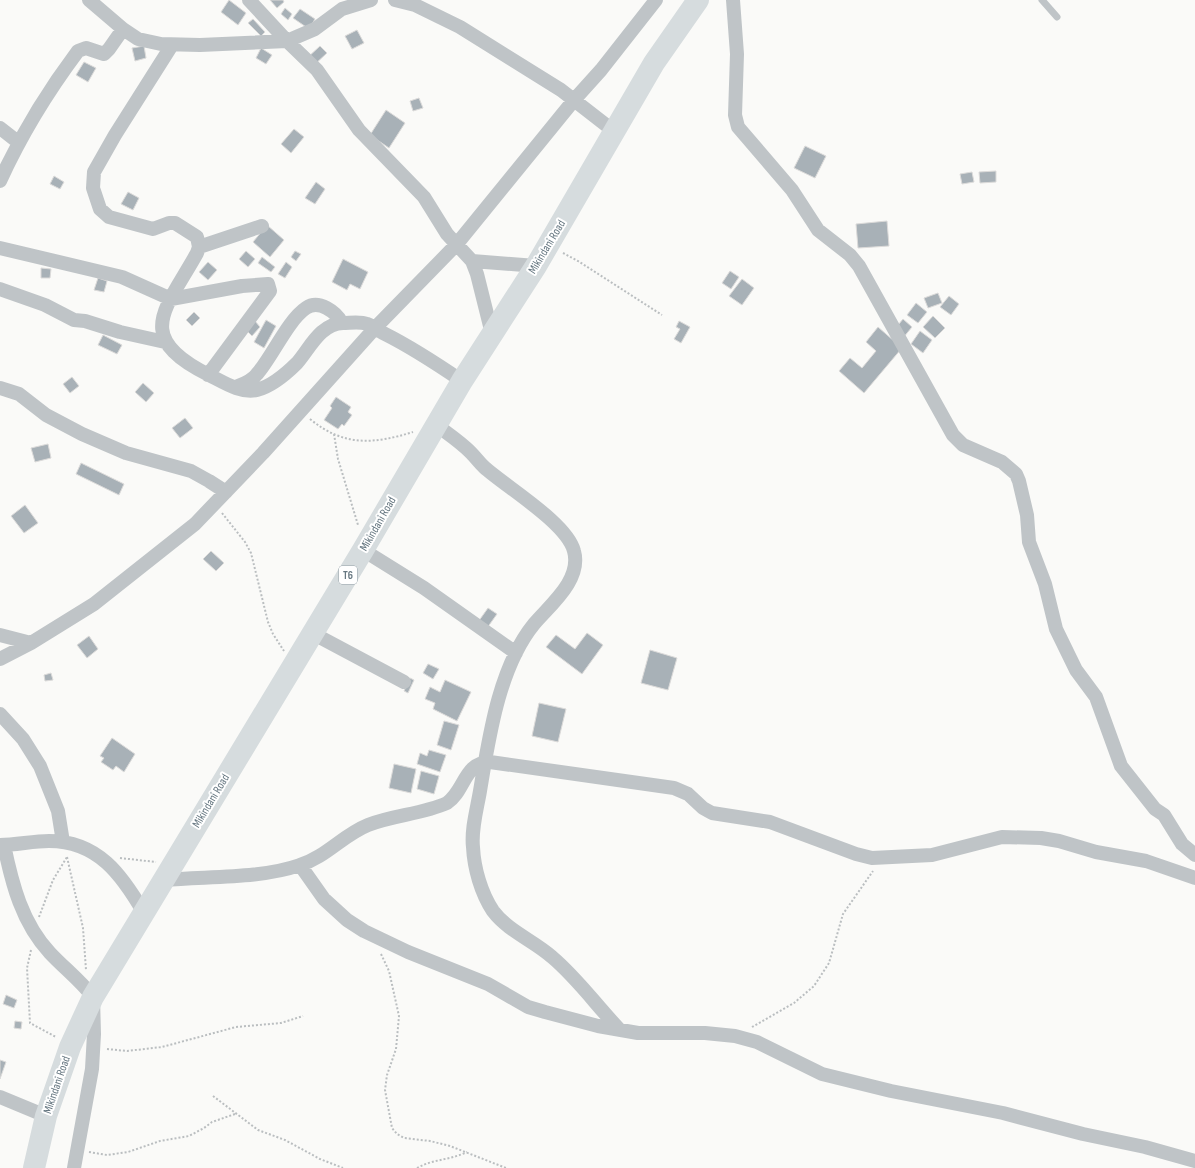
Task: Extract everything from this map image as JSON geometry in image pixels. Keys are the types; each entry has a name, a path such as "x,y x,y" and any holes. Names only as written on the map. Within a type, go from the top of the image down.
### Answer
{"highway":[{"name":"Mikindani Road","path":"34,1168 46,1116 90,993 144,913 363,550 462,381 547,248 654,63 696,1"}],"street":[{"path":"89,0 122,29 138,39 150,43 172,45 274,43 286,41 315,29 342,10 371,0"},
{"path":"249,0 286,41 325,80 359,130 424,198 456,245 472,261 477,274 492,334"},
{"path":"396,0 415,5 460,27 539,76 574,100 615,132"},
{"path":"0,658 32,643 94,604 172,544 195,524 375,328 456,245 574,100 601,70 656,0"},
{"path":"733,0 737,54 735,115 738,127 784,180 818,230 850,255 859,266 953,435 963,445 1002,462 1016,474 1026,507 1029,542 1045,584 1056,629 1076,670 1096,697 1121,766 1155,809 1164,815 1182,844 1195,855"},
{"path":"0,181 18,142 78,51 86,48 104,54 110,49 122,29"},
{"path":"172,45 115,135 94,172 93,188 100,209 109,217 153,229 168,223 175,223 194,233 198,239 199,247 162,317 161,331 165,342 182,359 208,375 243,390 254,391 270,384 297,363 323,331 330,326 342,323 364,323 420,352 462,381"},
{"path":"0,128 18,142"},
{"path":"199,247 262,226"},
{"path":"0,248 122,276 171,299 249,285 264,283 269,285 270,291 208,375"},
{"path":"472,261 536,266"},
{"path":"0,289 45,305 74,320 92,323 140,338 165,342"},
{"path":"236,387 257,374 293,322 307,307 314,305 330,310 342,323"},
{"path":"0,388 19,394 46,415 82,434 126,453 191,472 226,492"},
{"path":"436,425 467,449 484,467 542,511 567,539 574,551 575,564 568,584 527,634 516,653 497,707 484,762 473,840 474,860 481,888 493,911 506,924 551,956 574,976 602,1011 619,1028"},
{"path":"363,550 424,588 516,653"},
{"path":"312,633 404,682"},
{"path":"0,635 32,643"},
{"path":"0,714 23,738 40,766 58,811 63,842"},
{"path":"169,872 257,873 300,865 314,860 341,840 367,826 447,803 457,795 469,771 478,764 484,762 674,788 688,794 703,808 712,813 770,822 856,854 883,858 932,855 1002,837 1041,838 1059,841 1096,852 1146,861 1195,878"},
{"path":"74,1168 76,1148 92,1069 93,1048 90,993 49,952 34,932 24,915 15,893 2,845 49,841 73,844 103,859 124,881 144,913"},
{"path":"300,865 317,890 336,910 364,931 408,952 488,984 528,1007 565,1018 638,1033 705,1033 735,1036 757,1042 822,1074 891,1091 1003,1113 1083,1134 1145,1147 1195,1161"},
{"path":"0,1097 46,1116"}],"lane":[{"path":"1042,0 1057,17"}],"path":[{"path":"547,248 578,261 622,291 662,315"},
{"path":"300,411 322,429 359,441 389,439 436,425"},
{"path":"334,434 338,459 357,522 363,550"},
{"path":"214,503 249,548 271,631 293,665"},
{"path":"70,1047 59,1038 30,1023 27,968 34,932 53,880 66,857 85,937 90,993"},
{"path":"103,859 120,858 169,872"},
{"path":"735,1036 794,1002 814,986 829,964 843,914 858,890 883,858"},
{"path":"374,936 389,971 399,1016 396,1049 387,1075 385,1090 392,1128 397,1134 404,1138 430,1141 467,1152 506,1168"},
{"path":"93,1048 127,1050 162,1048 236,1027 281,1023 302,1016"},
{"path":"213,1096 258,1130 285,1140 320,1159 343,1168"},
{"path":"76,1148 107,1156 128,1152 160,1141 189,1136 212,1122 235,1114"},
{"path":"417,1168 431,1162 454,1158 467,1152"}],"building":[{"path":"229,0 246,13 238,25 221,12"},
{"path":"270,0 283,0 284,2 277,8"},
{"path":"285,8 292,14 288,20 281,14"},
{"path":"300,9 315,19 309,29 293,18"},
{"path":"253,19 265,32 261,36 248,23"},
{"path":"357,30 364,43 352,49 345,36"},
{"path":"144,46 146,58 135,61 132,48"},
{"path":"320,46 327,53 313,66 306,59"},
{"path":"261,48 272,55 266,64 256,58"},
{"path":"84,62 96,68 88,82 76,75"},
{"path":"419,98 423,108 413,111 410,101"},
{"path":"386,110 405,123 389,148 370,135"},
{"path":"294,129 304,137 291,153 281,144"},
{"path":"805,146 826,156 815,178 794,168"},
{"path":"996,171 996,182 980,183 979,172"},
{"path":"972,172 974,182 962,184 960,174"},
{"path":"54,176 64,182 60,189 50,184"},
{"path":"316,182 325,189 315,204 305,198"},
{"path":"128,192 139,198 133,210 121,204"},
{"path":"887,221 889,246 858,248 856,224"},
{"path":"267,225 284,240 270,257 253,242"},
{"path":"246,251 255,259 248,267 239,259"},
{"path":"295,251 301,254 296,261 291,257"},
{"path":"262,257 275,267 271,272 258,263"},
{"path":"343,259 368,272 360,289 350,284 347,290 332,282"},
{"path":"208,262 217,270 208,280 199,272"},
{"path":"286,262 292,267 285,278 278,274"},
{"path":"41,268 51,269 50,278 41,278"},
{"path":"730,271 739,277 731,289 722,283"},
{"path":"98,278 107,281 104,292 94,290"},
{"path":"742,279 754,288 742,305 729,296"},
{"path":"938,293 942,303 928,308 924,298"},
{"path":"949,296 959,304 951,315 940,307"},
{"path":"916,303 927,312 918,323 907,315"},
{"path":"194,312 200,318 192,326 186,320"},
{"path":"933,316 945,328 935,338 923,327"},
{"path":"903,319 912,327 903,338 894,330"},
{"path":"266,320 276,326 264,348 254,342"},
{"path":"255,321 260,327 252,336 246,330"},
{"path":"679,321 690,327 681,343 674,339 680,329 676,327"},
{"path":"878,327 902,348 864,393 839,371 850,358 862,368 876,351 866,342"},
{"path":"920,331 932,340 923,353 911,344"},
{"path":"103,335 122,345 117,354 98,345"},
{"path":"72,377 79,386 70,393 63,384"},
{"path":"143,383 154,393 146,402 135,392"},
{"path":"336,397 351,407 348,412 352,415 344,426 342,424 338,429 324,420 332,408 330,406"},
{"path":"185,418 193,428 180,438 172,428"},
{"path":"48,444 51,458 35,462 31,448"},
{"path":"81,463 124,484 119,495 76,474"},
{"path":"25,505 38,523 24,533 11,516"},
{"path":"211,551 224,563 216,571 203,559"},
{"path":"488,608 497,614 487,628 478,622"},
{"path":"587,633 603,645 582,674 546,647 556,635 575,649"},
{"path":"89,636 98,649 87,658 77,645"},
{"path":"650,650 677,658 668,690 641,683"},
{"path":"428,664 439,669 433,679 423,673"},
{"path":"51,673 53,680 45,681 44,675"},
{"path":"410,678 414,680 408,693 404,691"},
{"path":"445,680 471,692 457,721 433,709 435,703 425,699 430,687 440,692"},
{"path":"539,703 566,709 558,742 532,736"},
{"path":"444,721 459,725 451,750 437,745"},
{"path":"112,738 135,754 124,772 116,766 113,770 101,762 104,758 100,756"},
{"path":"429,750 446,755 440,772 417,764 420,753 427,756"},
{"path":"394,764 416,769 411,793 389,788"},
{"path":"421,771 439,776 434,794 417,789"},
{"path":"6,995 17,1000 14,1008 3,1004"},
{"path":"15,1021 22,1022 21,1029 14,1028"},
{"path":"0,1060 6,1062 0,1079"}]}
